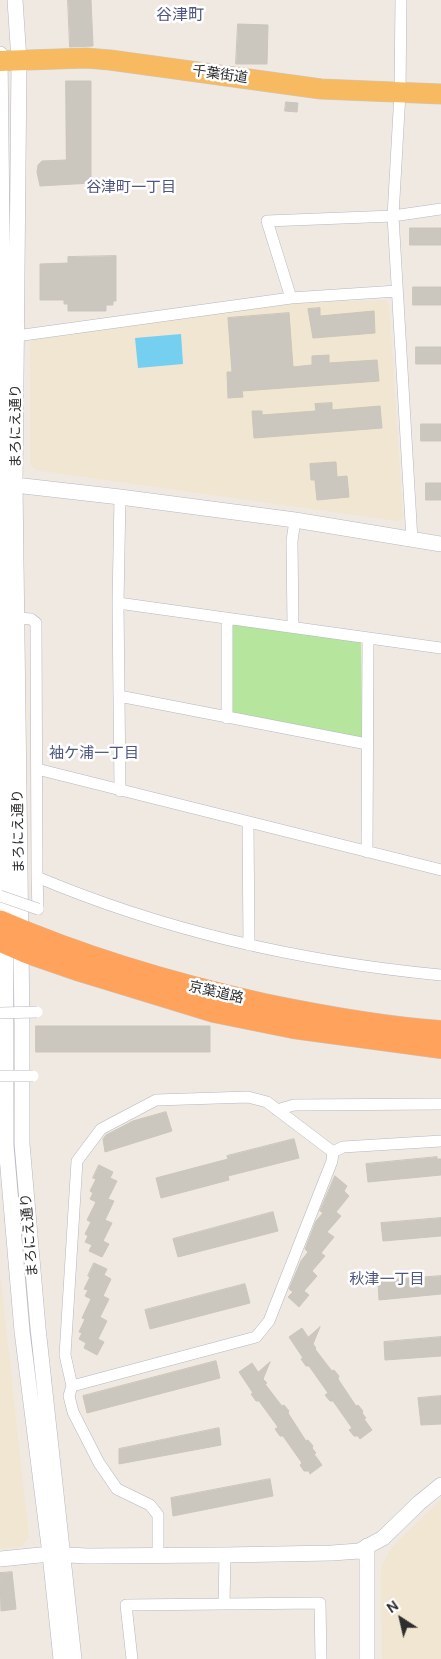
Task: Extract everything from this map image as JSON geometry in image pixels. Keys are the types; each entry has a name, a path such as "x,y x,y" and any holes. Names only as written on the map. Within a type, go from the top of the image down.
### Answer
{"highway":[{"name":"千葉街道","path":"6,61 86,58 321,89 441,94"},
{"name":"京葉道路","path":"9,935 215,993 293,1010 364,1022 441,1030"},
{"name":"京葉道路","path":"9,935 80,971 214,1012 293,1028 441,1048"}],"street":[{"name":"まろにえ通り","path":"15,0 6,61 6,428 10,484 7,618 9,935 22,1144 56,1555 61,1659"},
{"path":"401,0 400,93 393,216 412,540"},
{"name":"まろにえ通り","path":"0,54 6,61"},
{"path":"291,298 266,221 393,216 441,209"},
{"path":"6,338 291,298 397,292"},
{"path":"10,484 120,496 295,520 441,544"},
{"path":"120,496 118,602 120,790"},
{"path":"293,626 292,541 295,520"},
{"path":"118,602 441,648"},
{"path":"0,896 38,909 36,623 31,619 7,618"},
{"path":"228,618 228,718"},
{"path":"367,852 368,638"},
{"path":"119,696 367,744"},
{"path":"37,769 441,870"},
{"path":"248,822 249,946"},
{"path":"37,877 109,904 200,933 249,946 375,969 441,975"},
{"path":"0,1013 38,1012"},
{"path":"0,1076 33,1076"},
{"path":"158,1556 158,1515 150,1505 117,1489 99,1463 73,1412 69,1396 72,1386 65,1356 77,1161 101,1129 156,1100 248,1097 267,1102 333,1152"},
{"path":"277,1110 294,1105 441,1104"},
{"path":"333,1152 343,1147 441,1141"},
{"path":"72,1386 256,1337 269,1321 332,1162 333,1152"},
{"path":"0,1559 56,1555 158,1556 359,1551 383,1538 419,1503 441,1485"},
{"path":"367,1659 368,1546"},
{"name":"まろにえ通り","path":"56,1555 74,1659"},
{"path":"224,1604 225,1555"},
{"path":"132,1659 126,1605 320,1603 321,1659"}],"shaded area":[{"path":"385,300 389,304 403,518 398,521 35,470 30,464 30,344 33,340 292,303"},
{"path":"0,1274 29,1537 21,1547 0,1549"},
{"path":"441,1500 441,1659 382,1659 381,1567 391,1548"}],"green space":[{"path":"232,623 361,641 362,740 231,714"}],"water":[{"path":"181,334 183,364 138,368 135,338"}],"building":[{"path":"68,0 91,0 93,46 70,47"},
{"path":"238,24 268,25 267,64 236,64"},
{"path":"66,81 91,81 91,183 40,186 37,172 38,165 42,161 66,160"},
{"path":"286,102 298,103 297,112 285,111"},
{"path":"410,228 441,228 441,245 410,245"},
{"path":"116,256 116,301 113,301 113,305 106,305 106,311 68,311 68,304 64,304 64,300 40,300 40,264 68,263 68,257"},
{"path":"413,287 441,287 441,305 413,305"},
{"path":"320,308 320,316 374,311 375,333 313,338 308,309"},
{"path":"289,313 293,367 312,365 312,356 329,355 329,363 377,360 379,381 242,391 243,397 228,398 227,372 232,372 228,318"},
{"path":"416,347 441,347 441,364 416,364"},
{"path":"332,403 332,410 380,406 382,428 254,438 252,411 262,411 262,415 316,411 315,404"},
{"path":"421,424 441,424 441,441 421,441"},
{"path":"336,462 337,477 347,476 349,497 317,500 315,480 311,480 310,464"},
{"path":"426,483 441,483 441,500 426,500"},
{"path":"36,1026 210,1026 210,1052 36,1052"},
{"path":"166,1112 172,1131 105,1152 103,1139 106,1135 133,1121"},
{"path":"294,1139 299,1158 228,1176 229,1180 161,1198 156,1178 228,1159 227,1156"},
{"path":"437,1157 437,1159 441,1159 441,1175 368,1182 366,1164"},
{"path":"99,1165 113,1172 110,1178 117,1181 108,1199 114,1201 105,1220 112,1223 103,1241 109,1244 102,1257 89,1251 92,1245 85,1242 88,1236 85,1234 91,1222 87,1220 96,1202 90,1199 93,1193 90,1191 96,1179 93,1178"},
{"path":"335,1176 347,1186 344,1191 349,1196 336,1212 341,1216 327,1232 334,1237 321,1253 325,1256 312,1271 317,1276 304,1291 309,1295 299,1307 288,1297 293,1292 289,1289 301,1261 308,1252 305,1249 316,1221 323,1213 320,1211"},
{"path":"273,1212 278,1231 178,1257 173,1239"},
{"path":"441,1218 441,1236 383,1241 381,1223"},
{"path":"94,1263 107,1269 104,1275 111,1279 103,1296 109,1299 100,1317 107,1321 98,1339 104,1342 97,1355 84,1348 86,1343 79,1339 82,1333 79,1332 85,1319 82,1318 91,1299 85,1296 88,1290 84,1289"},
{"path":"441,1276 441,1294 379,1300 378,1281"},
{"path":"245,1284 250,1303 150,1329 145,1310"},
{"path":"320,1327 313,1344 315,1349 332,1371 334,1370 339,1376 338,1379 356,1406 358,1405 363,1411 362,1413 366,1418 364,1419 372,1430 360,1439 349,1430 352,1428 333,1401 330,1401 325,1395 328,1393 309,1366 306,1366 301,1359 303,1358 289,1337 302,1328 308,1337"},
{"path":"441,1337 441,1356 385,1360 384,1342"},
{"path":"216,1361 220,1378 87,1413 83,1396"},
{"path":"270,1362 263,1379 267,1383 265,1384 282,1406 284,1405 289,1411 288,1413 306,1441 308,1440 313,1446 312,1448 316,1453 314,1454 322,1465 310,1474 309,1471 304,1471 300,1465 302,1463 283,1436 280,1436 275,1429 278,1427 259,1401 256,1401 251,1394 253,1393 239,1372 252,1363 258,1372"},
{"path":"441,1396 441,1424 421,1425 418,1398"},
{"path":"219,1428 221,1445 119,1464 119,1449"},
{"path":"270,1479 273,1496 173,1516 171,1498"},
{"path":"12,1572 16,1609 1,1611 0,1573"}],"district":[{"name":"谷津町","path":"180,16"},
{"name":"谷津町一丁目","path":"131,188"},
{"name":"袖ケ浦一丁目","path":"94,754"},
{"name":"秋津一丁目","path":"387,1280"}]}
